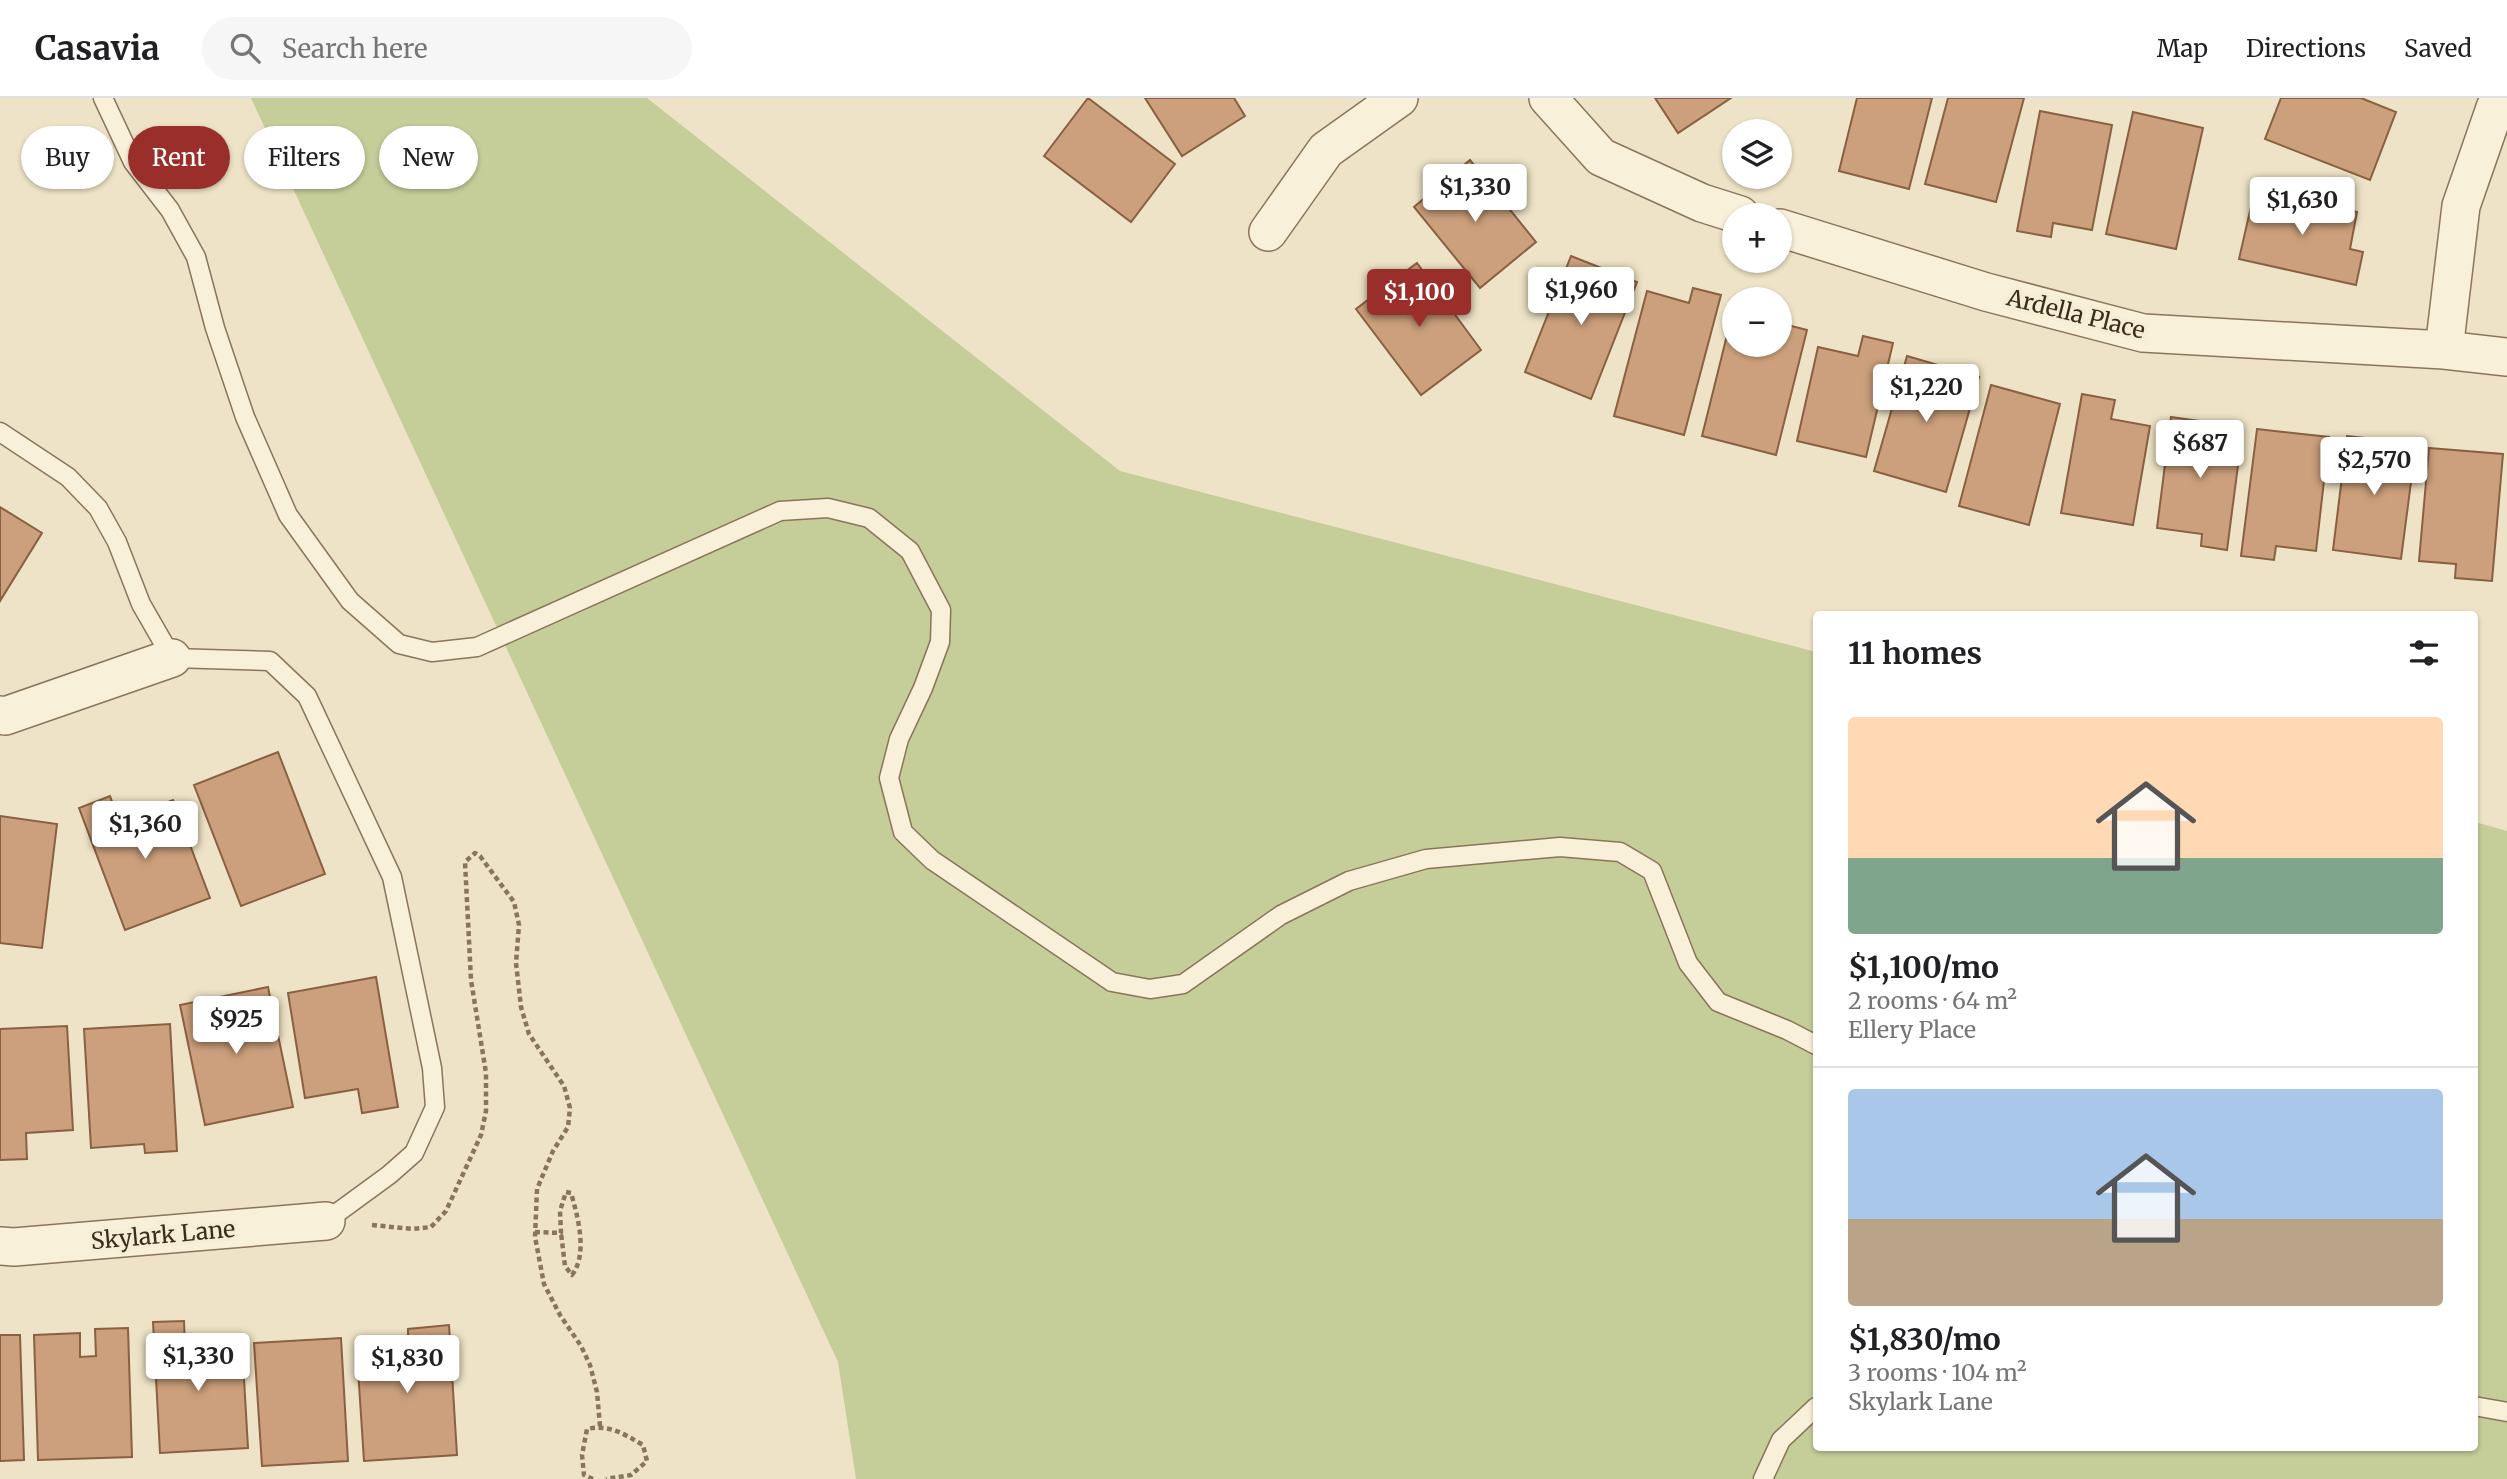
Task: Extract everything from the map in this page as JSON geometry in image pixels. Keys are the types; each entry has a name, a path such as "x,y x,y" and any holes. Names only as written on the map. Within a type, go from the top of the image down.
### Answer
{"street":[{"path":"1268,232 1326,150 1399,98"},
{"path":"1548,98 1601,157 1702,203 1722,209"},
{"path":"2444,350 2461,206 2494,108 2500,98"},
{"name":"Ardella Place","path":"1792,232 1986,292 2143,333 2444,350 2507,357"},
{"path":"0,715 5,716 172,658"},
{"name":"Skylark Lane","path":"0,1246 326,1221"}],"lane":[{"path":"103,98 133,162 170,210 196,257 215,328 245,416 288,515 350,601 399,644 432,652 477,647 780,511 828,508 869,518 909,551 941,610 940,642 923,688 899,739 888,778 903,832 932,860 1112,982 1150,989 1184,984 1281,915 1349,881 1426,859 1560,848 1620,852 1652,871 1688,963 1718,1002 1813,1043"},
{"path":"0,432 68,477 98,508 117,542 141,604 172,658 270,661 307,696 392,877 432,1068 435,1107 414,1153 389,1175 326,1221"},
{"path":"2478,1407 2507,1412"},
{"path":"1763,1479 1780,1440 1813,1410"}],"path":[{"path":"326,1221 413,1229 431,1227 446,1211 481,1135 486,1111 486,1073 471,980 464,884 465,862 475,853 514,902 519,925 516,963 521,1007 529,1034 564,1086 570,1108 568,1127 553,1151 537,1189 535,1232 544,1284 590,1365 597,1392 600,1426"},
{"path":"566,1192 571,1194 579,1219 580,1245 577,1269 572,1275 565,1266 561,1233 560,1211 566,1192"},
{"path":"535,1232 561,1233"},
{"path":"593,1479 584,1475 582,1455 587,1429 600,1426 618,1430 643,1445 647,1461 631,1475 606,1479"}],"green space":[{"path":"251,98 647,98 1120,471 1813,651 1813,1451 2478,1451 2478,823 2507,831 2507,1479 856,1479 838,1362 293,189 365,189 365,126 264,126"}],"building":[{"path":"1088,98 1175,164 1131,222 1044,156"},
{"path":"1145,98 1234,98 1245,116 1182,156"},
{"path":"1655,98 1731,98 1678,133"},
{"path":"1857,98 1932,98 1909,189 1839,171"},
{"path":"1948,98 2024,98 1996,202 1925,184"},
{"path":"2281,98 2361,98 2396,112 2370,180 2265,139"},
{"path":"2040,111 2112,125 2092,230 2053,223 2051,237 2017,231"},
{"path":"2133,112 2203,128 2176,249 2106,234"},
{"path":"1470,160 1536,242 1480,288 1414,207"},
{"path":"2255,189 2357,212 2350,249 2363,252 2356,285 2239,259"},
{"path":"1571,256 1637,282 1591,399 1525,372"},
{"path":"1417,263 1481,350 1421,395 1356,309"},
{"path":"1693,288 1721,295 1684,435 1614,416 1647,291 1689,303"},
{"path":"1792,326 1807,330 1776,455 1702,436 1722,355 1792,357"},
{"path":"1863,336 1893,343 1866,457 1797,441 1818,347 1858,356"},
{"path":"1907,356 1979,377 1946,492 1874,471"},
{"path":"1991,385 2060,404 2029,525 1959,506"},
{"path":"2082,394 2115,400 2111,419 2150,426 2133,525 2061,513"},
{"path":"2171,417 2243,427 2227,550 2201,546 2202,534 2157,528"},
{"path":"2257,429 2329,437 2316,551 2276,546 2274,560 2241,556"},
{"path":"2347,436 2416,444 2401,559 2333,550"},
{"path":"2429,448 2503,454 2492,581 2455,578 2456,564 2419,561"},
{"path":"0,507 42,533 0,601"},
{"path":"278,752 325,874 241,906 194,785"},
{"path":"110,796 119,821 173,800 210,898 125,930 79,808"},
{"path":"0,816 57,824 42,948 0,943"},
{"path":"376,977 398,1107 362,1113 358,1089 305,1098 288,993"},
{"path":"268,987 293,1107 205,1125 180,1005"},
{"path":"170,1024 177,1151 145,1153 144,1144 91,1148 84,1029"},
{"path":"67,1026 73,1130 26,1133 27,1159 0,1160 0,1029"},
{"path":"184,1321 185,1347 242,1344 248,1448 160,1453 153,1322"},
{"path":"449,1325 457,1455 364,1461 356,1339 408,1336 408,1329"},
{"path":"128,1328 132,1457 38,1460 34,1335 80,1333 80,1357 96,1356 95,1329"},
{"path":"0,1335 20,1335 24,1460 0,1461"},
{"path":"341,1338 348,1461 262,1466 254,1343"}]}
